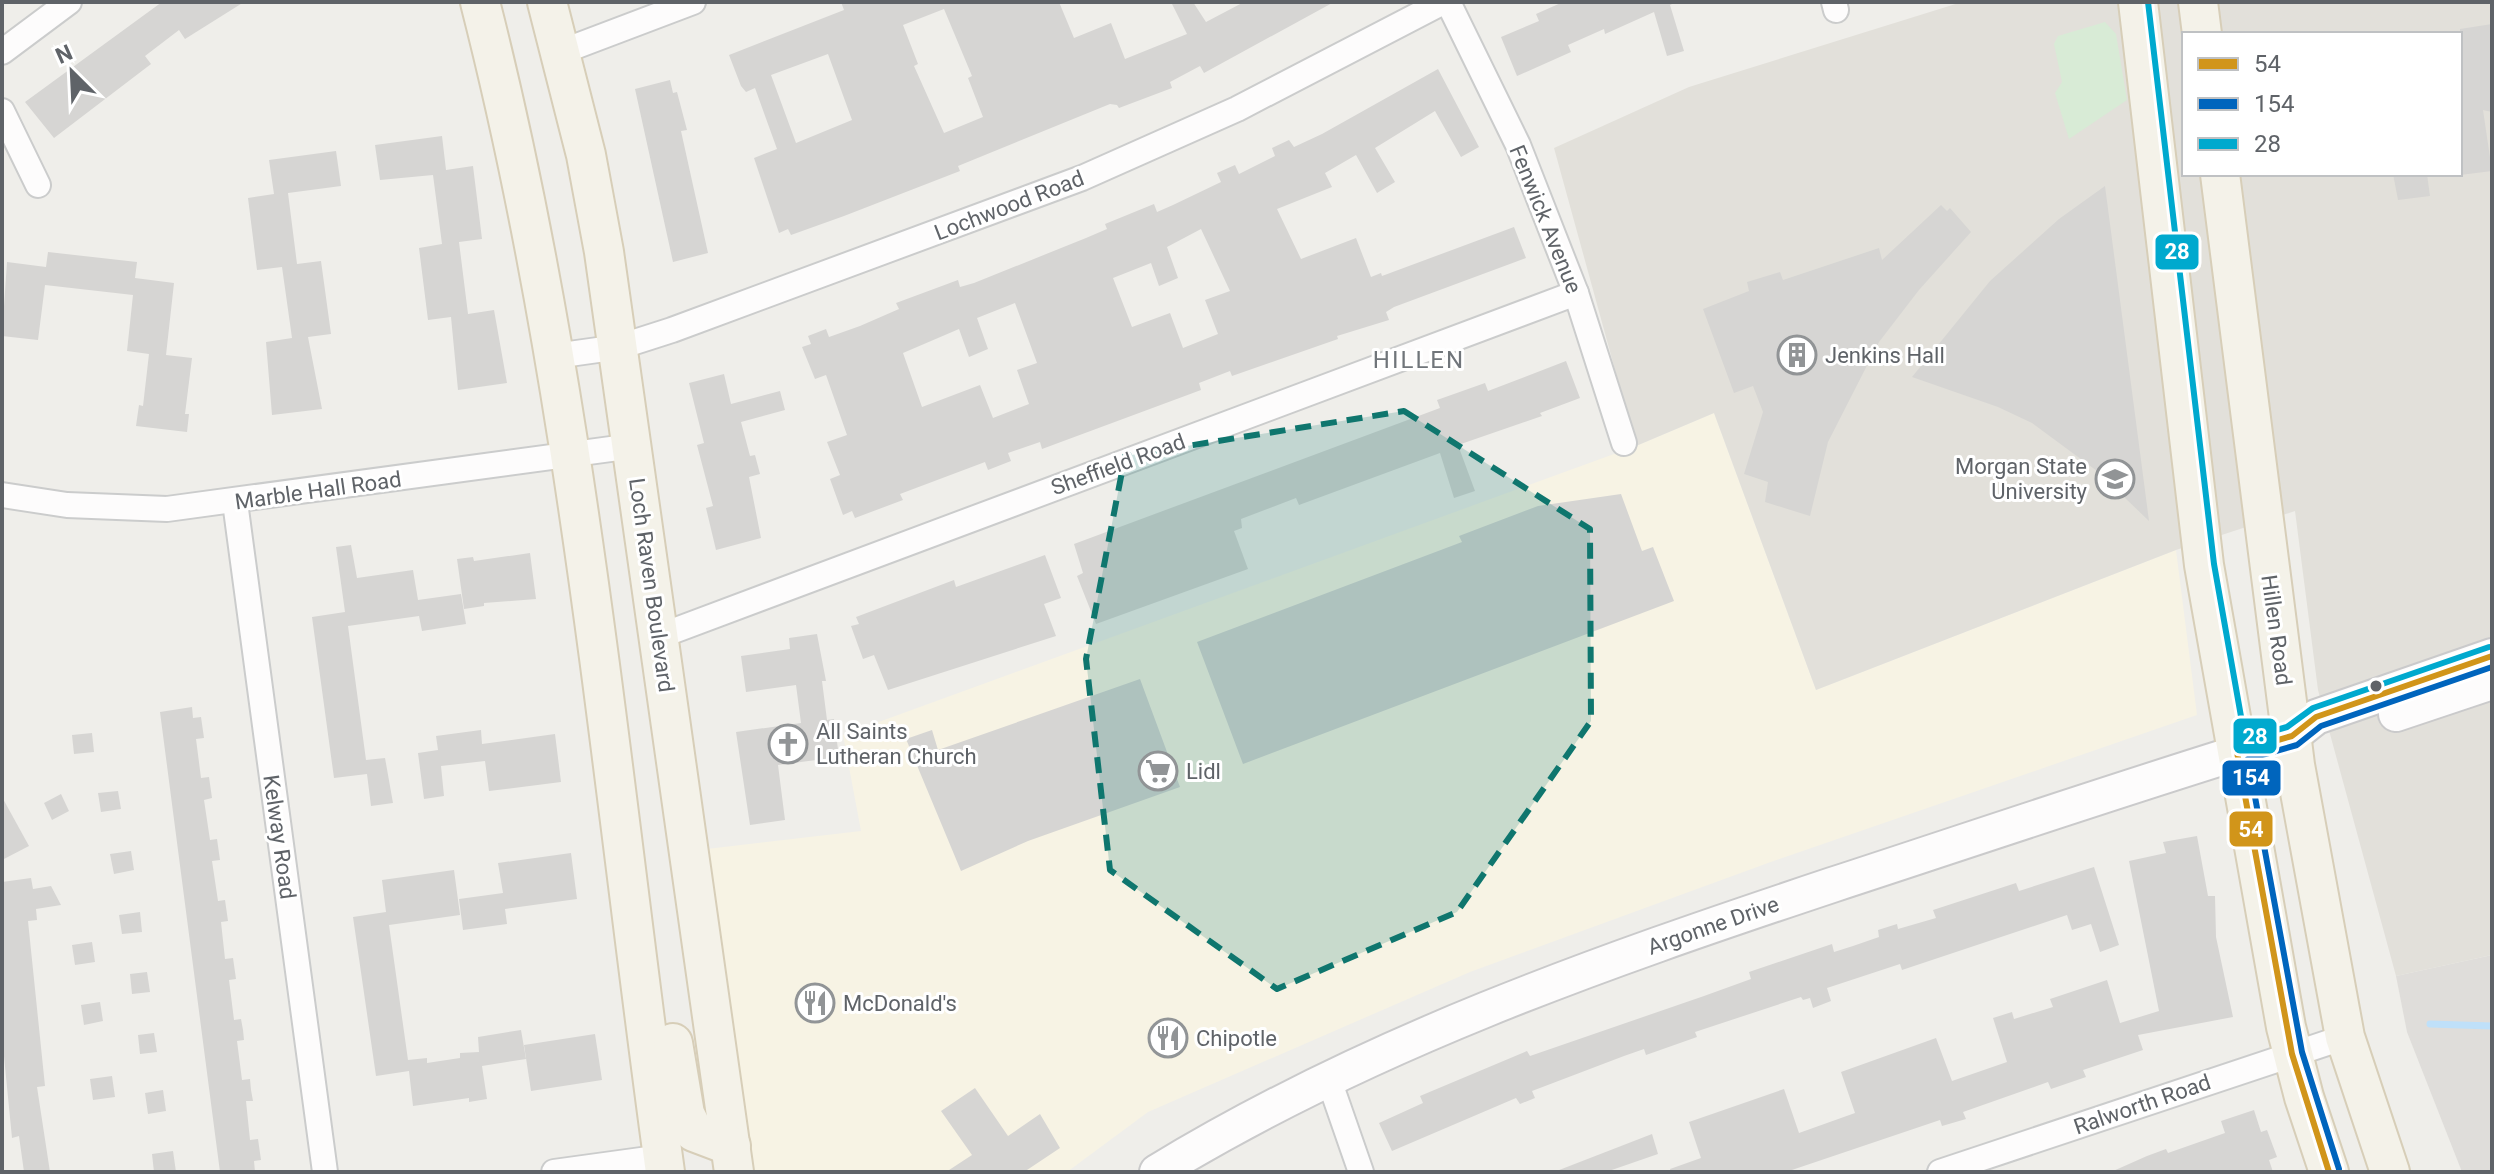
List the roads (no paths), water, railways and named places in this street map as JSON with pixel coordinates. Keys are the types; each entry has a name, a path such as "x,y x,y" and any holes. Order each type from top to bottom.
{"main road":[{"path":"480,2 512,128 555,356 664,1164 732,1159"},
{"name":"Loch Raven Boulevard","path":"547,2 586,155 619,347 732,1159"},
{"path":"2198,2 2202,32"},
{"path":"2143,3 2204,565 2292,1054 2329,1172"},
{"name":"Hillen Road","path":"2220,176 2292,736 2345,1037 2390,1172"},
{"path":"2171,281 2233,276"},
{"name":"Argonne Drive","path":"2292,736 2316,717 2492,656"},
{"name":"Argonne Drive","path":"1157,1172 1328,1077 1491,1005 1625,955 2237,752 2292,736 2322,738 2492,682"},
{"path":"634,936 650,948 662,973 685,1114 694,1132 732,1159"}],"street":[{"path":"2,52 69,2"},
{"path":"561,52 693,2"},
{"name":"Lochwood Road","path":"555,356 619,347 777,293 1082,178 1237,109 1446,2"},
{"name":"Fenwick Avenue","path":"1446,2 1518,145 1576,293 1624,443"},
{"path":"2,111 38,185"},
{"name":"Sheffield Road","path":"660,636 1576,293"},
{"name":"Marble Hall Road","path":"2,495 117,509 235,502 633,446"},
{"name":"Kelway Road","path":"235,502 325,1172"},
{"name":"Ralworth Road","path":"1940,1172 2345,1037"},
{"path":"1328,1077 1361,1172"},
{"path":"554,1172 664,1164"}],"waterway":[{"path":"2430,1024 2492,1026"}],"place":[{"name":"Jenkins Hall","path":"1797,355"},
{"name":"Morgan State University","path":"2115,479"},
{"name":"All Saints Lutheran Church","path":"788,744"},
{"name":"Lidl","path":"1158,771"},
{"name":"McDonald's","path":"815,1003"},
{"name":"Chipotle","path":"1168,1038"}],"district":[{"name":"HILLEN","path":"1419,360"}]}
